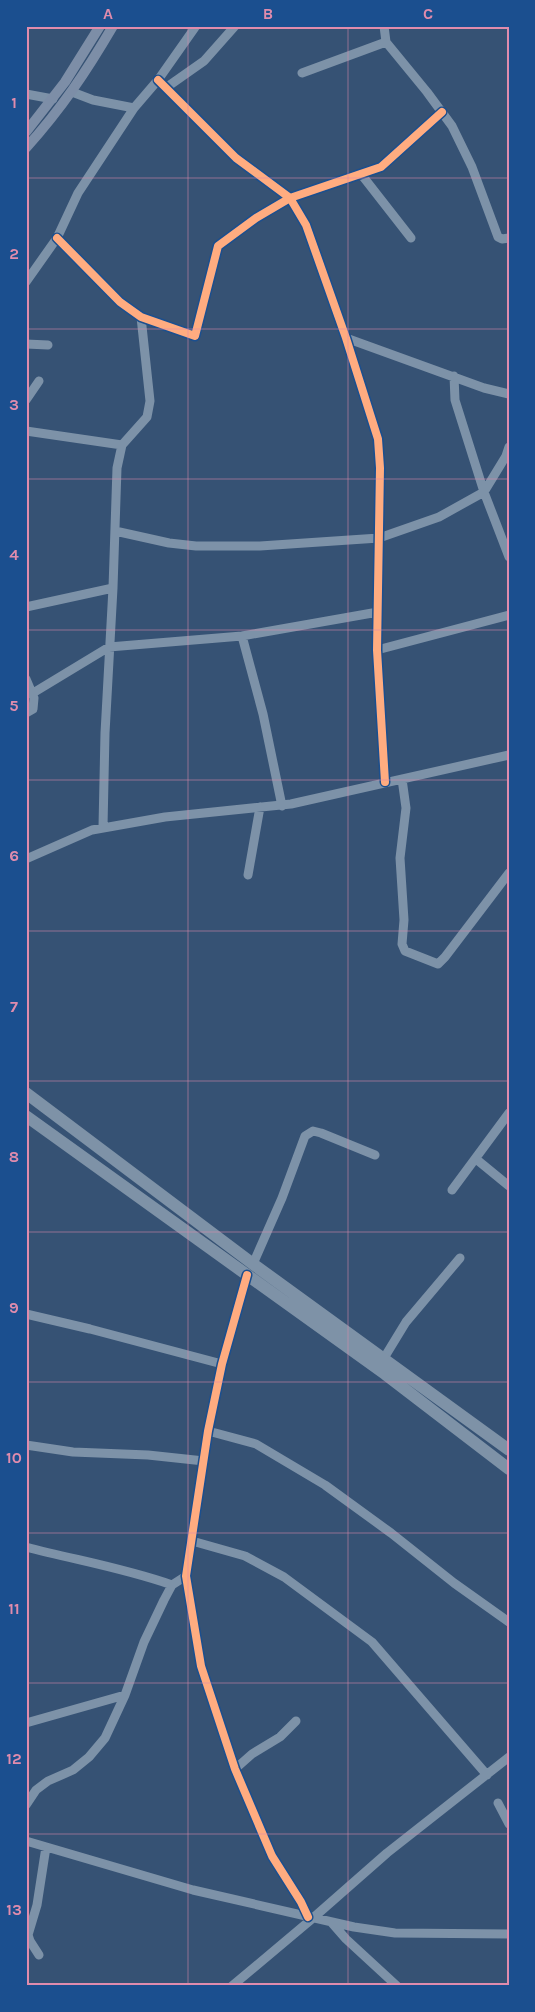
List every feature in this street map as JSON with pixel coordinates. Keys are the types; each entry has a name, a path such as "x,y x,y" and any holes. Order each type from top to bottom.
{"highway":[{"path":"26,1093 250,1270"},
{"path":"26,1116 250,1270 380,1364 509,1450"},
{"path":"380,1364 509,1468"}],"main road":[{"path":"26,132 53,99 100,26"},
{"path":"26,148 54,117 72,92 113,26"}],"street":[{"path":"26,282 57,238 78,193 134,108 158,80 196,26"},
{"path":"167,87 204,61 235,26"},
{"path":"384,26 386,42 452,126 472,167 498,237 509,238"},
{"path":"302,73 386,42"},
{"path":"158,80 236,158 290,198 306,225 346,338 378,439 380,468 377,650 385,782"},
{"path":"72,92 92,100 134,108"},
{"path":"26,94 53,99"},
{"path":"57,238 120,302 141,317 195,336 218,246 256,218 290,198 382,167 442,112"},
{"path":"361,174 411,238"},
{"path":"103,828 105,733 117,468 122,445 147,417 150,401 141,317"},
{"path":"346,338 484,388 509,394"},
{"path":"26,344 48,345"},
{"path":"454,376 455,400 484,492 509,557"},
{"path":"26,400 39,381"},
{"path":"26,430 122,445"},
{"path":"115,531 169,544 196,546 260,546 379,538 439,517 484,492 506,456 509,447"},
{"path":"26,607 113,588"},
{"path":"33,693 110,647 242,636 378,612"},
{"path":"377,650 509,615"},
{"path":"242,636 263,714 282,806"},
{"path":"26,679 33,693 33,709 26,713"},
{"path":"26,859 83,833 103,828 166,817 282,806 509,755"},
{"path":"402,779 406,808 400,858 404,920 402,944 405,951 438,964 446,957 509,873"},
{"path":"248,875 260,807"},
{"path":"452,1190 509,1113"},
{"path":"310,1918 272,1856 235,1769 201,1666 186,1576 208,1431 222,1364 250,1270 282,1198 305,1136 313,1131 321,1133 375,1155"},
{"path":"476,1159 509,1186"},
{"path":"380,1364 406,1322 460,1258"},
{"path":"26,1314 90,1328 222,1364"},
{"path":"208,1431 256,1444 325,1485 391,1533 454,1583 509,1622"},
{"path":"26,1445 73,1452 148,1455 204,1461"},
{"path":"192,1541 245,1556 284,1577 372,1642 487,1775"},
{"path":"26,1547 85,1562 137,1572 172,1585"},
{"path":"26,1805 36,1790 48,1781 73,1770 90,1757 105,1738 125,1695 144,1642 172,1585 186,1576"},
{"path":"26,1723 125,1695"},
{"path":"235,1769 252,1754 280,1737 296,1722"},
{"path":"232,1986 386,1853 509,1757"},
{"path":"498,1803 509,1824"},
{"path":"26,1841 193,1890 332,1923 395,1934 509,1934"},
{"path":"39,1956 28,1935 37,1905 46,1847"},
{"path":"332,1923 346,1939 397,1986"}],"cycle path":[{"path":"158,80 236,158 290,198 306,225 346,338 378,439 380,468 377,650 385,782"},
{"path":"57,238 120,302 141,317 195,336 218,246 256,218 290,198 381,167 442,112"},
{"path":"247,1275 222,1364 208,1431 186,1576 201,1666 235,1769 272,1856 301,1902 308,1917"}]}
